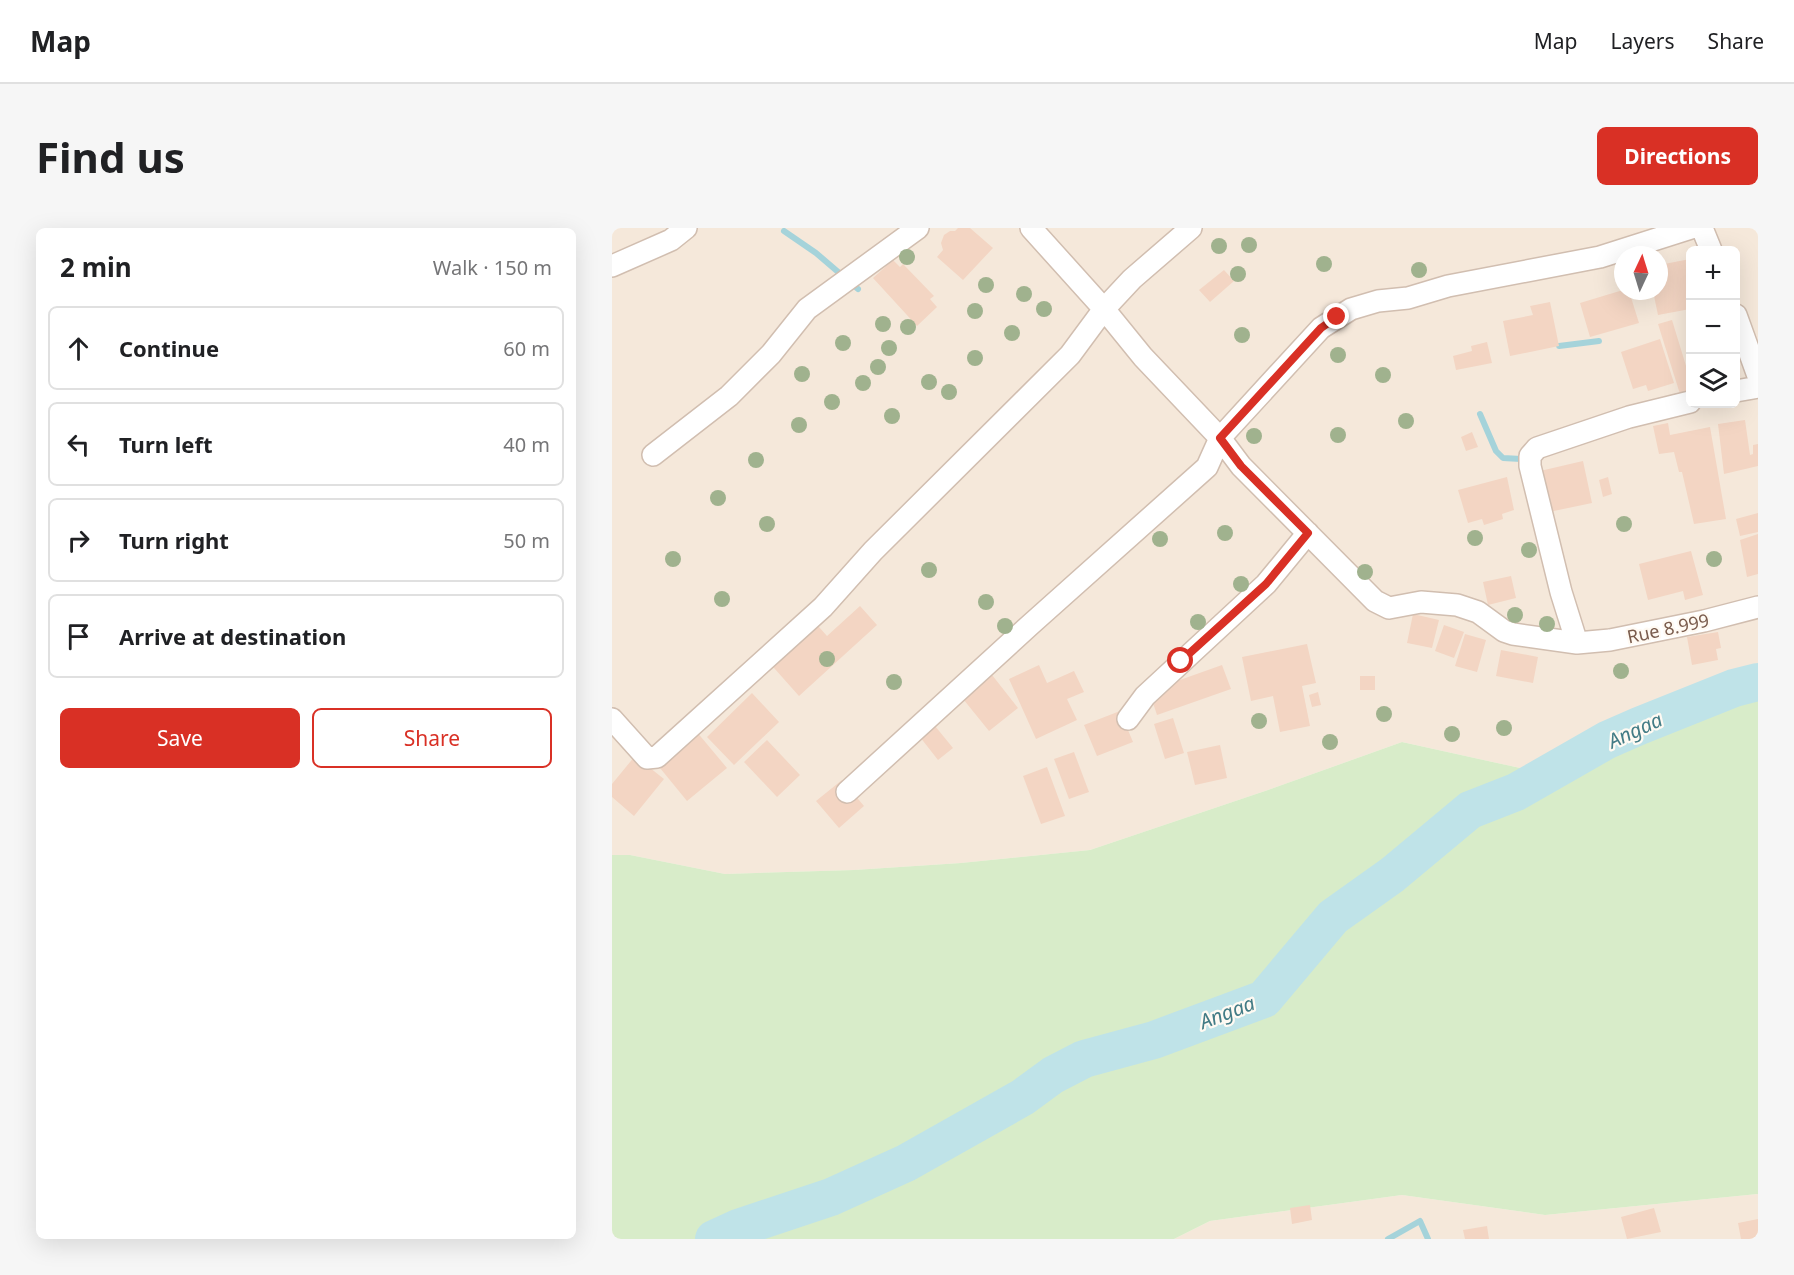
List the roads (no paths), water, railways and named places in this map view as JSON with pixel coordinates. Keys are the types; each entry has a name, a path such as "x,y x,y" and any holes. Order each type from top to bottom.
{"street":[{"path":"612,266 671,240 686,228"},
{"path":"653,455 729,396 771,354 807,309 918,228"},
{"path":"1031,228 1104,309 1143,357 1220,438 1241,466 1308,533 1266,584 1145,696 1128,719"},
{"path":"612,719 641,753 647,758 657,757 823,607 873,551 1070,355 1104,309 1132,279 1191,228"},
{"path":"847,792 1207,467 1220,438 1321,328 1351,309 1378,301 1408,298 1448,286 1600,257 1691,228"},
{"path":"1702,228 1709,246"},
{"path":"1740,326 1758,376"},
{"path":"1740,390 1758,387"},
{"path":"1577,643 1561,592 1530,466 1530,456 1537,448 1629,417 1686,403"},
{"name":"Rue 8.999","path":"1308,533 1375,601 1389,608 1421,602 1457,605 1478,612 1504,631 1513,634 1577,643 1639,635 1758,607"}],"waterway":[{"path":"784,231 816,253 858,289"},
{"path":"1559,346 1599,341"},
{"path":"1480,414 1496,451 1503,458 1521,459"},
{"name":"Angaa","path":"714,1239 738,1228 831,1197 906,1163 1023,1097 1053,1075 1084,1059 1154,1040 1264,999 1333,917 1392,875 1470,810 1516,792 1607,740 1734,688 1758,682"},
{"path":"1388,1239 1420,1221 1428,1239"}]}
